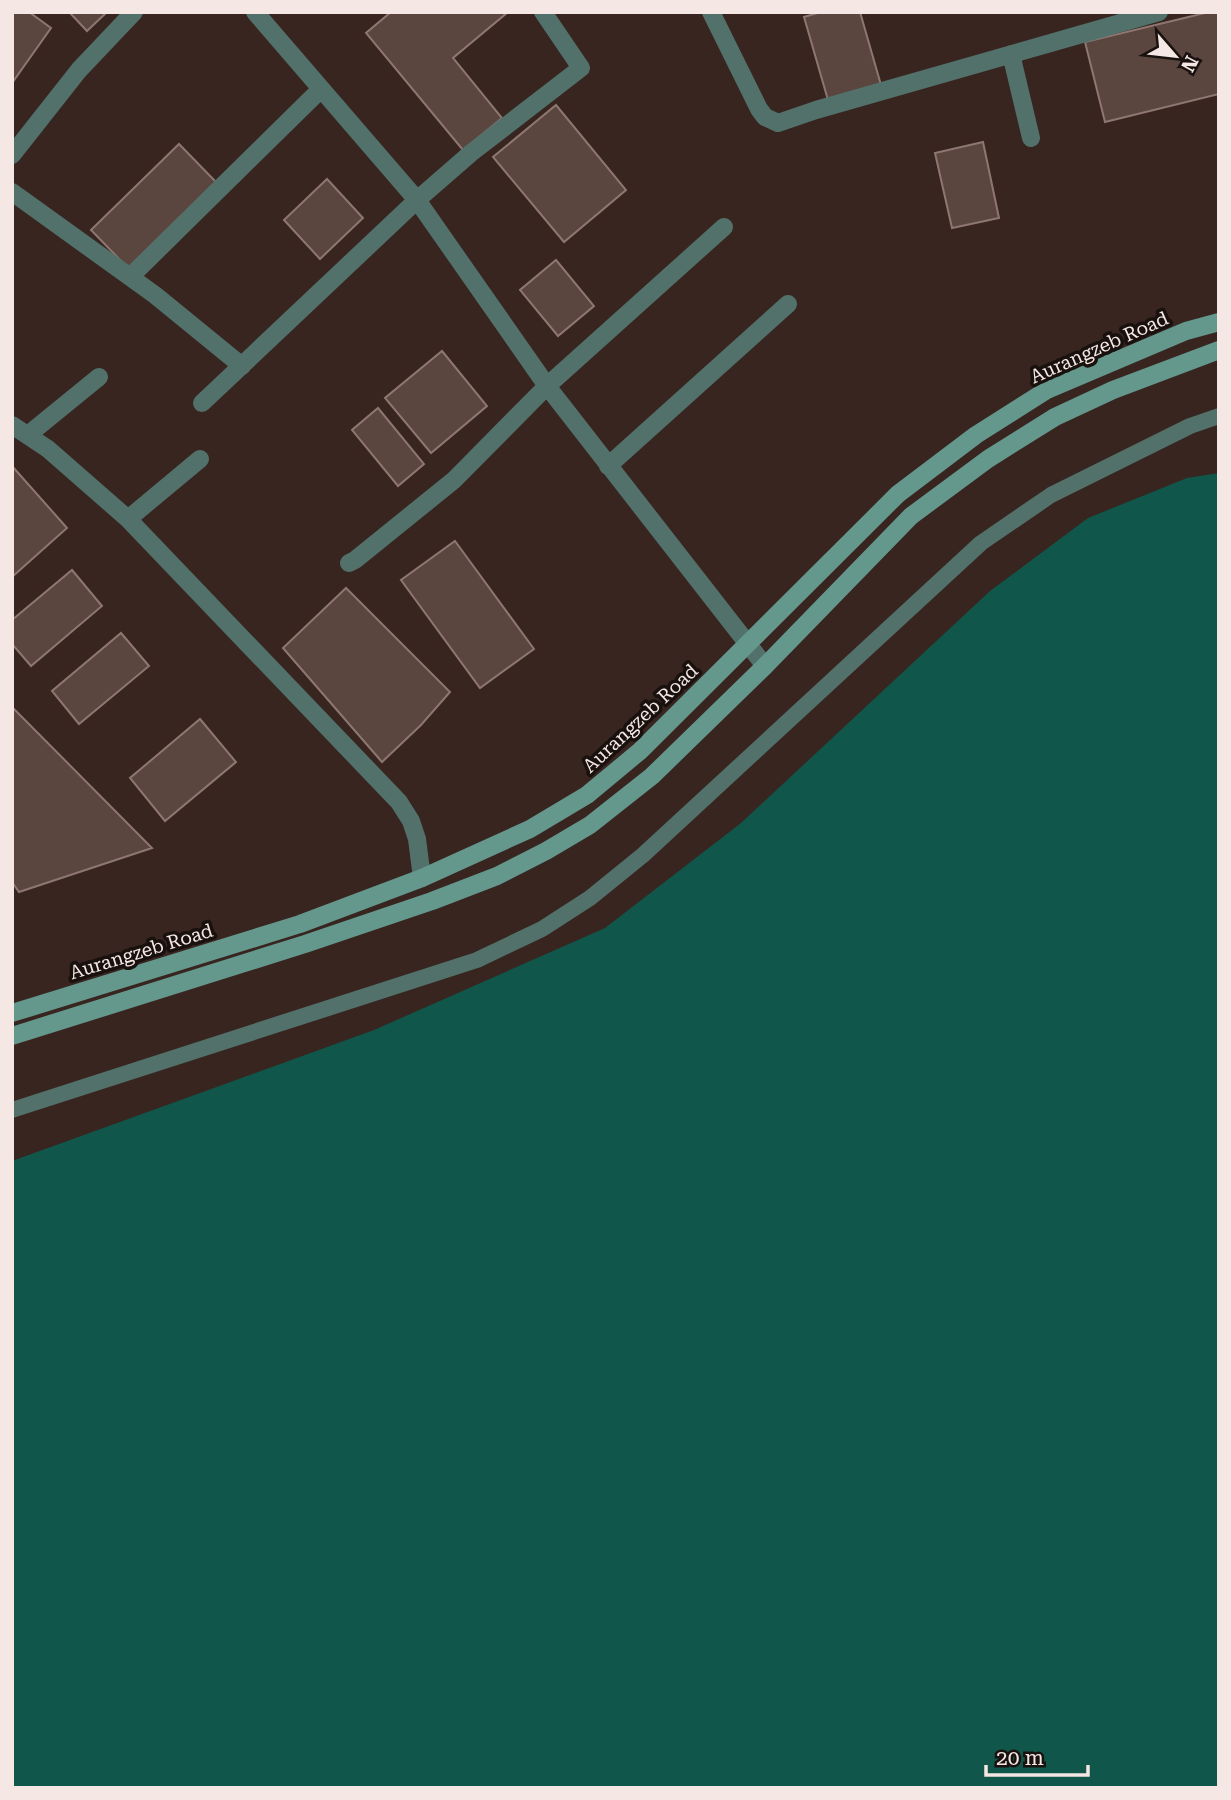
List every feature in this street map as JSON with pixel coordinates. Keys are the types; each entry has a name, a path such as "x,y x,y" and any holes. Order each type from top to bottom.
{"main road":[{"name":"Aurangzeb Road","path":"12,1013 300,924 422,878 530,829 587,795 640,751 898,494 976,435 1047,390 1185,331 1219,322"},
{"path":"12,1036 305,944 428,902 497,876 546,851 590,825 652,776 765,666 911,516 988,459 1055,416 1219,350"}],"street":[{"path":"12,155 79,70 134,12"},
{"path":"255,12 417,200 547,386 765,666"},
{"path":"202,403 417,200 471,153 581,68 543,12"},
{"path":"711,12 759,110 765,117 778,123 1159,12"},
{"path":"1011,54 1031,138"},
{"path":"130,277 321,89"},
{"path":"12,192 130,277 242,366"},
{"path":"349,563 454,480 547,386 724,227"},
{"path":"607,466 788,304"},
{"path":"29,435 99,377"},
{"path":"12,425 48,449 128,519 399,802 411,821 417,839 422,878"},
{"path":"128,519 200,458"}],"lane":[{"path":"12,1110 477,960 542,929 590,898 643,855 981,542 1051,495 1190,426 1219,416"}],"water":[{"path":"1219,473 1219,1788 12,1788 12,1161 374,1030 605,928 741,823 990,591 1088,518 1187,478"}],"building":[{"path":"12,12 29,12 51,28 12,83"},
{"path":"69,12 107,12 87,31"},
{"path":"391,12 508,12 453,58 502,118 463,150 366,33"},
{"path":"821,12 860,12 881,85 828,100 804,17"},
{"path":"1209,12 1219,12 1219,94 1105,122 1085,42"},
{"path":"556,105 626,190 564,242 493,157"},
{"path":"983,142 999,218 952,228 935,153"},
{"path":"179,144 216,182 128,268 91,230"},
{"path":"327,179 363,218 320,259 284,220"},
{"path":"556,260 594,306 558,336 520,290"},
{"path":"442,351 487,406 431,453 385,398"},
{"path":"378,408 424,464 398,486 352,430"},
{"path":"12,466 67,528 12,577"},
{"path":"455,541 534,649 480,688 401,580"},
{"path":"72,570 102,606 31,666 12,644 12,620"},
{"path":"346,588 450,692 421,725 382,762 283,648"},
{"path":"121,633 149,666 79,724 52,691"},
{"path":"12,707 152,848 19,892 12,882"},
{"path":"200,719 236,762 165,821 130,778"}]}
